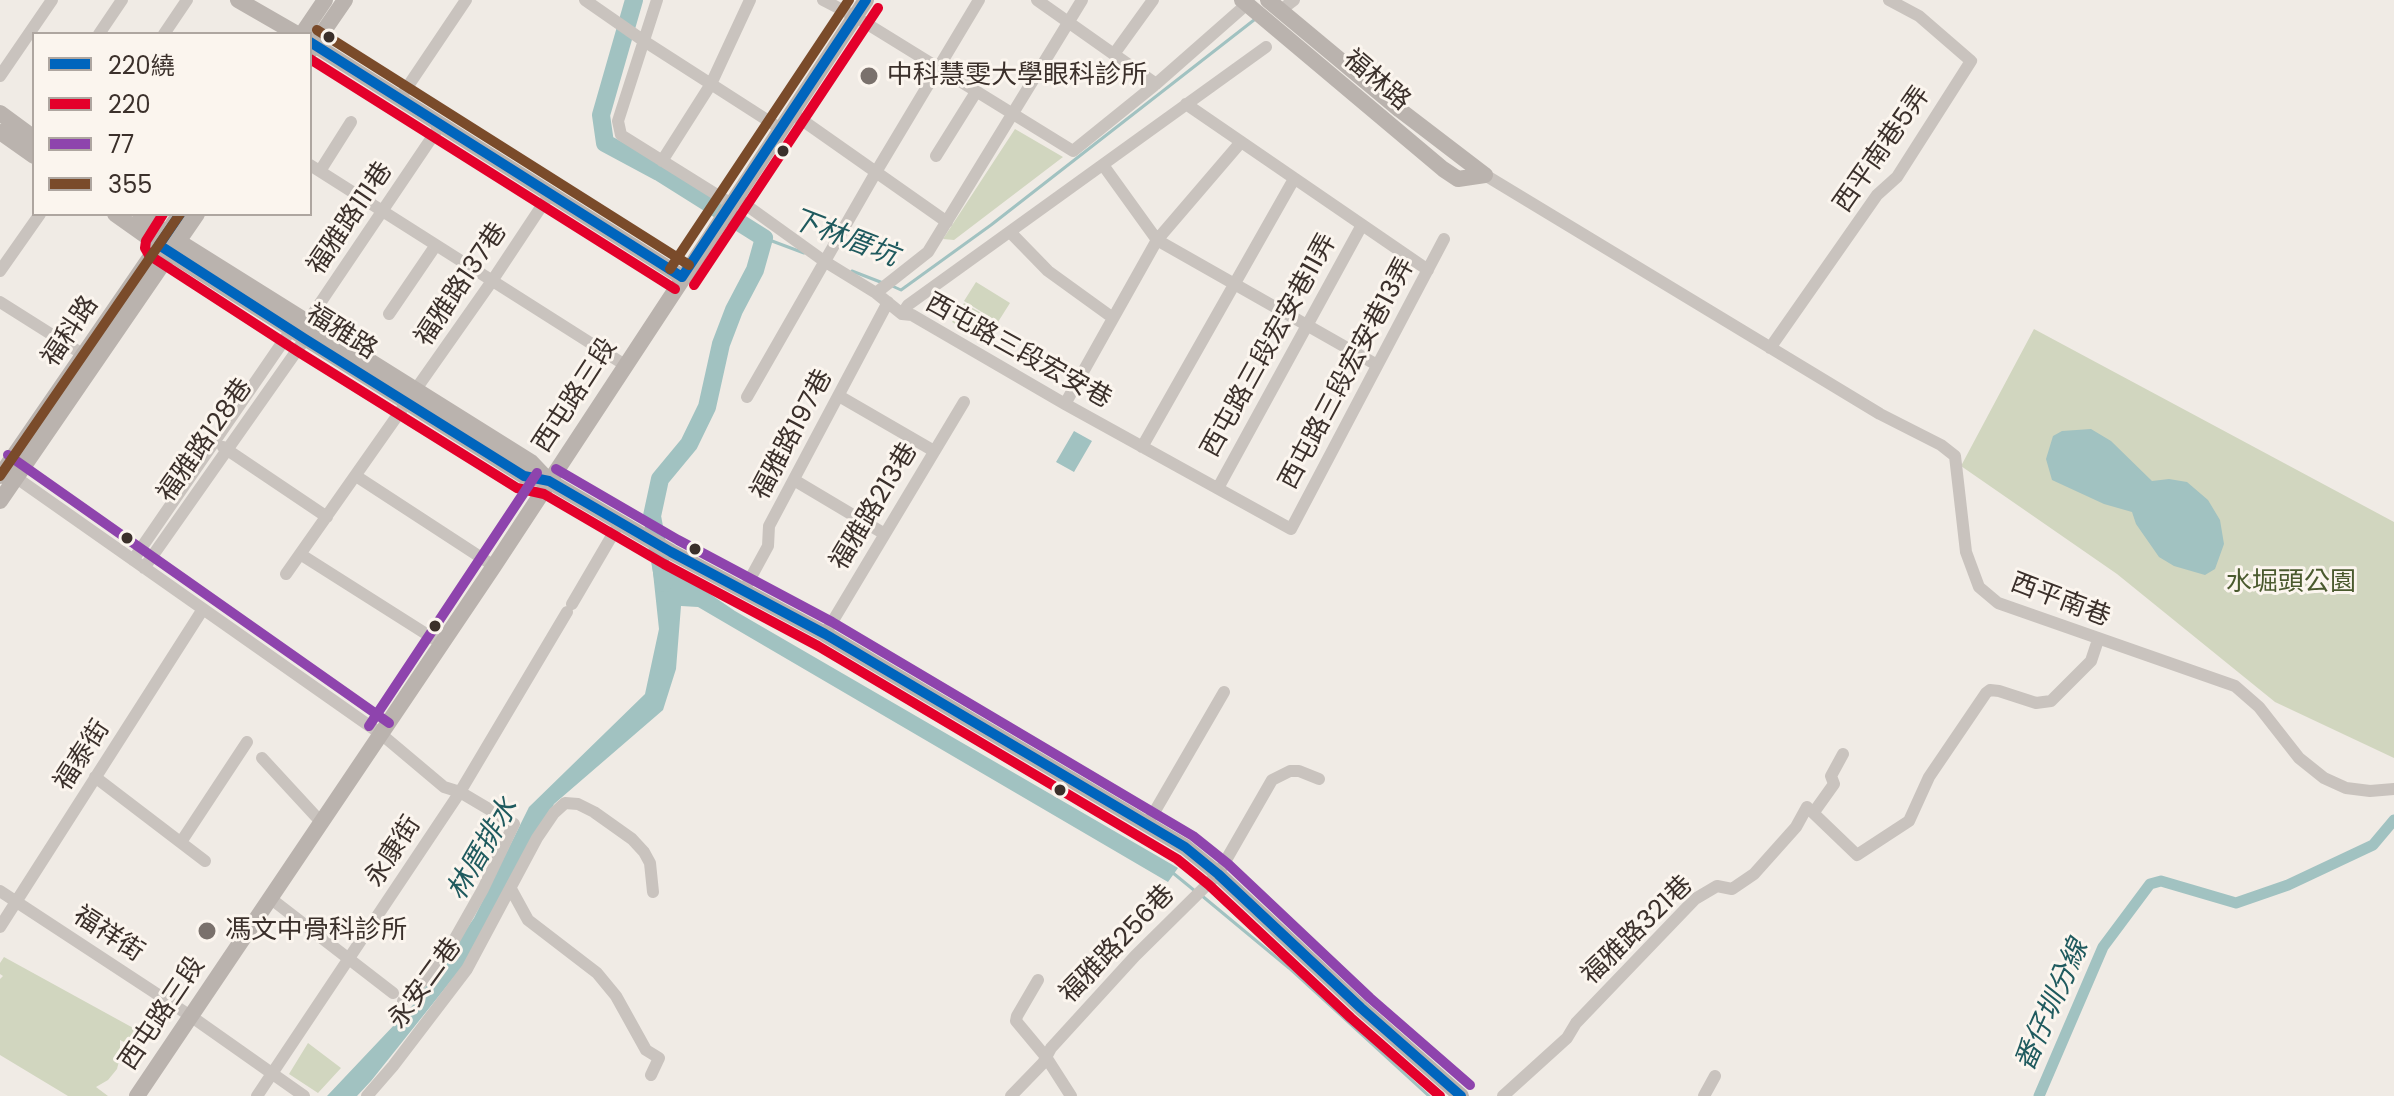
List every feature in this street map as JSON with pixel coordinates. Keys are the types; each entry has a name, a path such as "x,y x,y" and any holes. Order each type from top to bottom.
{"street":[{"path":"0,76 52,0"},
{"path":"100,32 122,0"},
{"path":"165,32 187,0"},
{"path":"238,0 292,32"},
{"path":"311,32 325,0"},
{"path":"312,36 345,0"},
{"path":"400,98 466,0"},
{"path":"585,0 781,129"},
{"name":"西屯路三段宏安巷","path":"657,0 618,121 621,135 728,207 876,293 902,314 912,315 1291,529"},
{"path":"662,161 711,84 750,0"},
{"path":"823,0 856,17 1073,151 1156,84 1265,6"},
{"name":"西屯路三段","path":"137,1096 494,566 866,0"},
{"path":"747,397 979,0"},
{"path":"1037,0 1156,84"},
{"path":"876,293 928,252 1082,0"},
{"path":"1114,54 1153,0"},
{"name":"西平南巷5弄","path":"1770,348 1877,195 1897,177 1971,61 1919,16 1889,0"},
{"name":"福林路","path":"1265,6 1455,154 1553,218"},
{"path":"312,44 682,277"},
{"path":"902,314 908,305 1266,47"},
{"path":"936,156 976,92"},
{"path":"1186,104 1428,270"},
{"path":"0,113 32,137"},
{"path":"792,113 947,222"},
{"path":"351,122 315,168 625,365"},
{"name":"福雅路111巷","path":"298,335 441,124"},
{"path":"0,132 32,155"},
{"path":"1065,404 1157,240 1241,142"},
{"path":"1103,165 1157,240 1377,365"},
{"path":"1142,447 1294,179"},
{"name":"福雅路137巷","path":"286,574 551,192"},
{"path":"0,271 39,216"},
{"name":"福雅路","path":"119,216 308,321 524,476 549,481 671,552 825,634 1185,847 1461,1096"},
{"name":"福雅路","path":"142,216 168,243 298,335 412,396"},
{"name":"福科路","path":"5,472 168,243 179,216"},
{"name":"福科路","path":"0,501 5,472 84,355 168,243 195,216"},
{"name":"西平南巷","path":"1553,218 1955,456 1966,552 1979,587 1998,603 2235,686 2259,707 2299,758 2324,778 2346,788 2370,791 2394,789"},
{"name":"西屯路三段宏安巷11弄","path":"1218,488 1362,225"},
{"path":"1010,232 1048,271 1113,318"},
{"name":"西屯路三段宏安巷13弄","path":"1291,529 1444,239"},
{"path":"389,314 436,245"},
{"path":"0,302 84,355"},
{"name":"福雅路197巷","path":"744,590 768,546 769,526 888,302"},
{"name":"福雅路128巷","path":"138,564 215,441 298,335"},
{"name":"福雅路128巷","path":"138,564 227,450 298,335"},
{"path":"839,396 934,451"},
{"name":"福雅路213巷","path":"825,634 964,402"},
{"path":"215,441 327,517"},
{"path":"5,472 381,734 444,787 460,792 514,824 453,942 422,982 398,997 270,898"},
{"path":"356,476 494,566"},
{"path":"794,480 883,533"},
{"name":"永康街","path":"257,1096 460,792 620,522"},
{"path":"300,554 442,644"},
{"name":"福泰街","path":"0,927 203,609"},
{"path":"1843,754 1831,776 1834,784 1814,812 1857,855 1909,821 1929,777 1986,693 1999,691 2036,703 2051,701 2091,661 2098,640"},
{"path":"1148,823 1224,692"},
{"path":"181,842 247,742"},
{"path":"262,758 321,822"},
{"name":"福雅路256巷","path":"1011,1096 1135,956 1218,874 1272,780 1290,771 1319,779"},
{"path":"95,777 205,861"},
{"path":"565,803 574,796 579,798 625,829"},
{"path":"565,803 578,804 594,812 632,839 650,863 653,892"},
{"name":"永安二巷","path":"367,1096 467,969 537,838 565,803"},
{"name":"福雅路321巷","path":"1503,1096 1567,1038 1576,1023 1695,899 1717,886 1732,889 1748,879 1774,855 1807,807 1814,812"},
{"path":"511,889 528,920 597,973 616,996 646,1050 659,1058 651,1075"},
{"name":"福祥街","path":"0,891 192,1017 304,1096"},
{"path":"1038,980 1016,1021 1046,1057 1071,1096"},
{"path":"1704,1096 1715,1076"}],"green space":[{"path":"1015,129 1063,157 954,240 943,239"},
{"path":"976,282 1010,303 998,322 964,301"},
{"path":"964,303 998,323 986,343 952,322"},
{"name":"水堀頭公園","path":"2034,329 2394,522 2394,758 2275,702 2117,574 1961,466"},
{"path":"4,957 146,1035 140,1050 120,1040 117,1069 108,1080 96,1087 108,1096 68,1096 0,1055 0,979 3,976 0,974 0,963"},
{"path":"308,1043 341,1068 318,1093 289,1074"}],"water":[{"path":"2091,429 2111,441 2152,481 2169,479 2187,482 2208,500 2220,520 2224,544 2215,569 2205,575 2174,566 2159,557 2136,524 2132,512 2104,504 2052,480 2046,459 2053,436 2062,431"},
{"path":"1074,431 1092,441 1074,472 1056,462"},
{"path":"651,554 735,611 1178,868 1168,882 698,607 681,606 676,669 663,710 554,804 474,952 371,1081 357,1096 327,1096 413,1005 474,918 529,807 645,694 659,629"}],"waterway":[{"name":"下林厝坑","path":"634,0 601,115 605,143 659,172 764,238 755,270 721,344 707,407 689,444 660,479 652,516 664,583"},
{"name":"下林厝坑","path":"890,285 901,290 991,225 1254,20"},
{"name":"下林厝坑","path":"764,238 804,253"},
{"name":"下林厝坑","path":"852,271 883,283"},
{"name":"番仔圳分線","path":"2039,1096 2103,947 2150,884 2161,881 2236,903 2288,885 2373,845 2394,820"},
{"path":"1173,873 1195,891"},
{"path":"1201,895 1289,968 1429,1096"}],"transit line":[{"name":"355","path":"670,269 849,0"},
{"name":"220繞","path":"682,277 866,0"},
{"name":"220","path":"694,285 878,8"},
{"name":"355","path":"317,30 689,265"},
{"name":"220繞","path":"312,43 682,277"},
{"name":"220","path":"312,60 675,289"},
{"name":"220","path":"162,216 146,241 145,248 149,255 297,351 517,488 544,494 664,564 818,646 1177,859 1440,1096"},
{"name":"220繞","path":"179,216 159,245 305,339 524,476 549,481 671,552 825,634 1185,847 1461,1096"},
{"name":"355","path":"0,476 179,216"},
{"name":"77","path":"8,455 389,723"},
{"name":"77","path":"556,469 678,540 832,622 1193,836 1228,864 1370,998 1470,1085"},
{"name":"77","path":"369,726 537,473"}],"place":[{"name":"中科慧雯大學眼科診所","path":"869,76"},
{"name":"馮文中骨科診所","path":"207,931"}],"water label":[{"name":"林厝排水","path":"484,850"}]}
